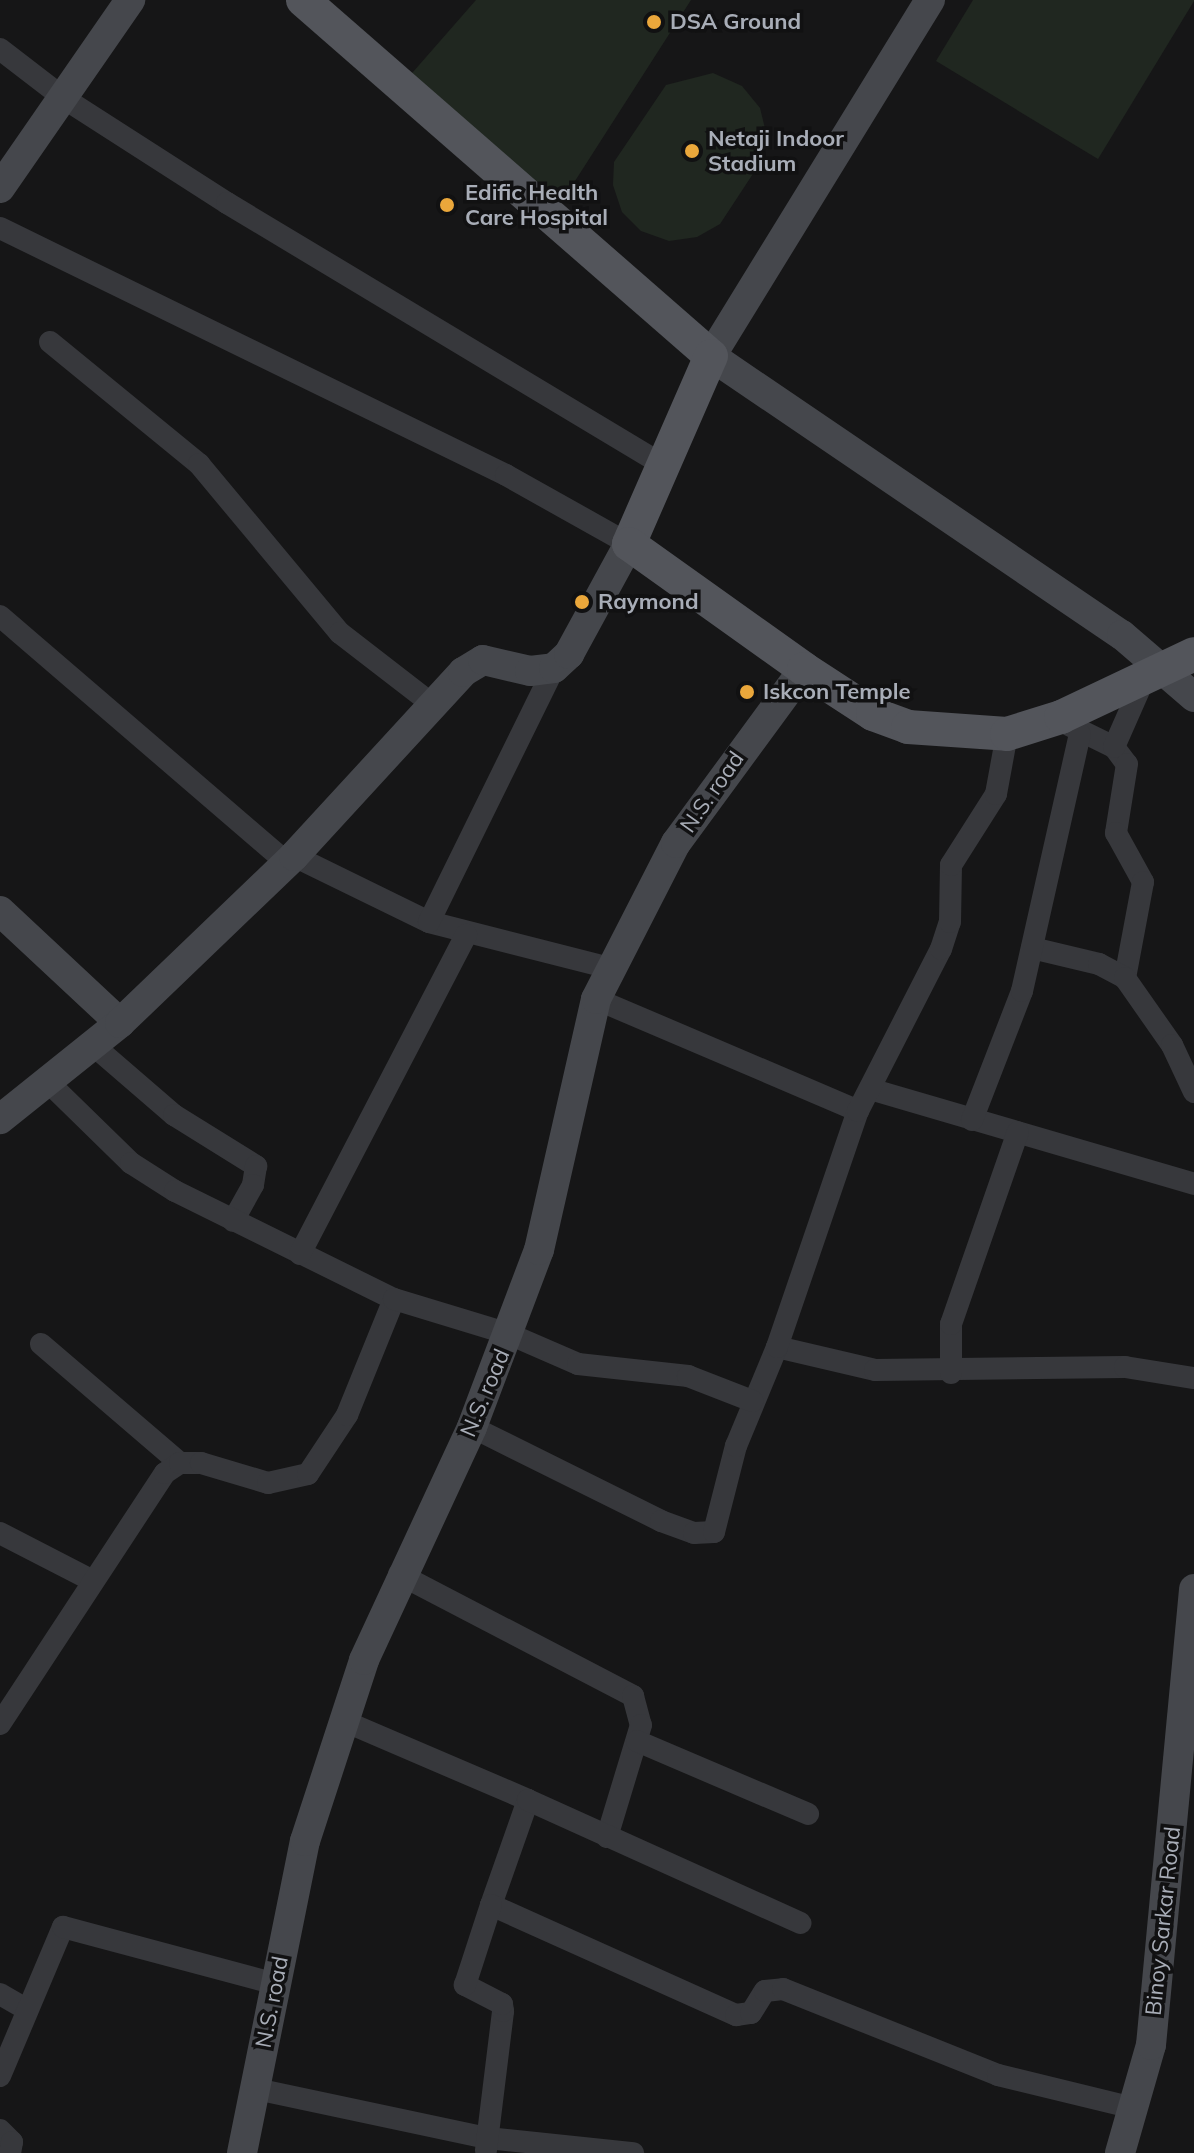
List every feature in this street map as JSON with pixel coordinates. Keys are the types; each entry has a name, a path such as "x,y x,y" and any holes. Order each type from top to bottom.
{"main road":[{"path":"303,0 711,356 629,544 804,669 873,714 908,727 1007,734 1070,725 1169,666"}],"street":[{"path":"0,188 65,99 130,0"},
{"path":"930,0 711,356 1169,666 1194,697"},
{"path":"0,49 65,99 663,465"},
{"path":"0,228 506,475 629,544 569,654 554,668 429,922"},
{"path":"50,342 199,464 340,633 433,705"},
{"path":"0,616 291,859 429,922 466,935 610,968"},
{"path":"0,1119 49,1083 120,1023 291,859 433,705 483,660 530,671 554,668"},
{"path":"1114,747 1169,666"},
{"name":"N.S. road","path":"242,2153 305,1841 344,1721 399,1574 472,1427 509,1334 555,1189 596,999 676,843 804,669"},
{"path":"972,1120 1004,1044 1032,948 1070,725 1114,747 1127,764 1116,833 1143,882 1125,978"},
{"path":"472,1427 694,1533 714,1532 722,1518 752,1401 777,1347 858,1111 941,949 950,922 951,865 996,794 1007,734"},
{"path":"0,911 120,1023"},
{"path":"300,1254 466,935"},
{"path":"1032,948 1099,964 1125,978 1172,1045 1194,1092"},
{"path":"596,999 858,1111"},
{"path":"94,1046 174,1115 256,1166 253,1185 233,1221"},
{"path":"49,1083 131,1163 233,1221 394,1299 509,1334 578,1364 688,1376 752,1401"},
{"path":"870,1089 1194,1184"},
{"path":"951,1373 951,1324 1018,1132"},
{"path":"41,1344 180,1463 268,1483 308,1474 347,1415 394,1299"},
{"path":"777,1347 875,1370 951,1373 1125,1367 1194,1378"},
{"path":"0,1724 91,1580 165,1473 180,1463"},
{"path":"0,1533 91,1580"},
{"path":"399,1574 633,1696 642,1710 637,1741 607,1837"},
{"name":"Binoy Sarkar Road","path":"1120,2153 1151,2045 1188,1735 1194,1589"},
{"path":"344,1721 800,1923"},
{"path":"637,1741 808,1814"},
{"path":"486,2146 502,2004 465,1985 528,1800"},
{"path":"491,1905 736,2015 751,2013 765,1991 783,1989 998,2075 1133,2108"},
{"path":"0,2076 63,1927 275,1984"},
{"path":"0,1994 26,2009"},
{"path":"256,2089 486,2146 633,2153"},
{"path":"0,2130 12,2142 10,2153"}],"shaded area":[{"path":"476,0 691,0 550,220 399,88"},
{"path":"973,0 1194,1 1098,159 936,61"},
{"name":"Netaji Indoor Stadium","path":"713,73 742,86 760,108 767,137 762,160 720,224 697,237 669,241 641,231 622,212 613,185 614,162 666,85"}],"place":[{"name":"DSA Ground","path":"654,22"},
{"name":"Netaji Indoor Stadium","path":"692,151"},
{"name":"Edific Health Care Hospital","path":"447,205"},
{"name":"Raymond","path":"582,602"},
{"name":"Iskcon Temple","path":"747,692"}]}
